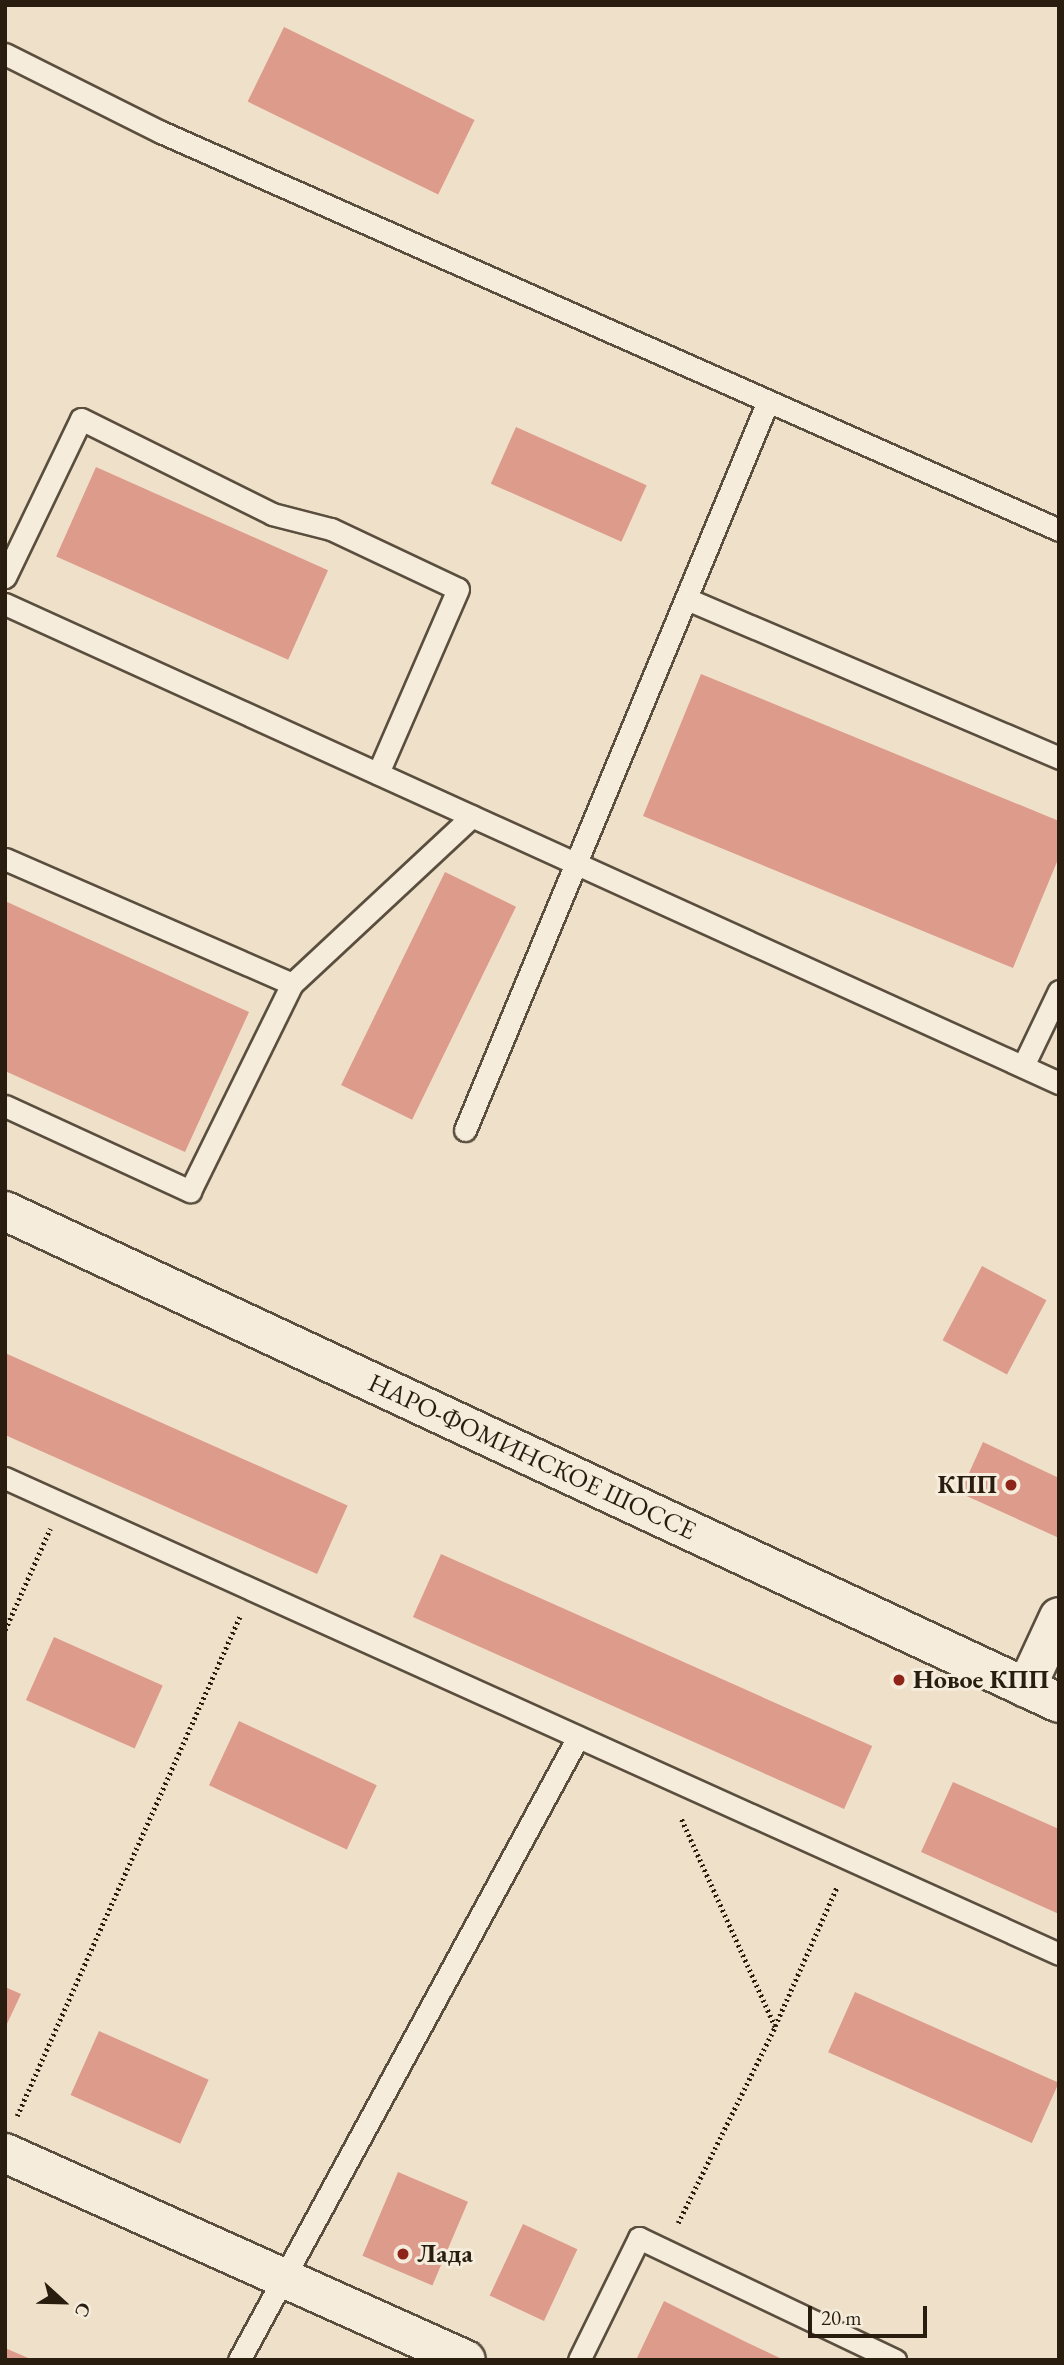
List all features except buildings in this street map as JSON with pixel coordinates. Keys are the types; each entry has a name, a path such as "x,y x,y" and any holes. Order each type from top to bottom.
{"main road":[{"name":"НАРО-ФОМИНСКОЕ ШОССЕ","path":"5,1211 1042,1696"},
{"path":"1042,1696 1059,1617"},
{"path":"11,2135 285,2277 466,2360"}],"lane":[{"path":"5,54 161,132 1059,530"},
{"path":"465,1130 578,864 768,401"},
{"path":"5,577 81,419 272,514 331,529 458,589 378,773"},
{"path":"687,600 1059,758"},
{"path":"5,604 1059,1083"},
{"path":"5,1106 190,1191 292,984 472,816"},
{"path":"5,859 292,984"},
{"path":"1023,1066 1059,991"},
{"path":"5,1478 1059,1954"},
{"path":"239,2360 578,1737"},
{"path":"579,2360 639,2238 895,2360"}],"path":[{"path":"5,1630 61,1503"},
{"path":"11,2135 251,1589"},
{"path":"661,1774 775,2027"},
{"path":"665,2250 775,2027 849,1860"}],"place":[{"name":"КПП","path":"1011,1485"},
{"name":"Новое КПП","path":"899,1680"},
{"name":"Лада","path":"403,2254"}]}
